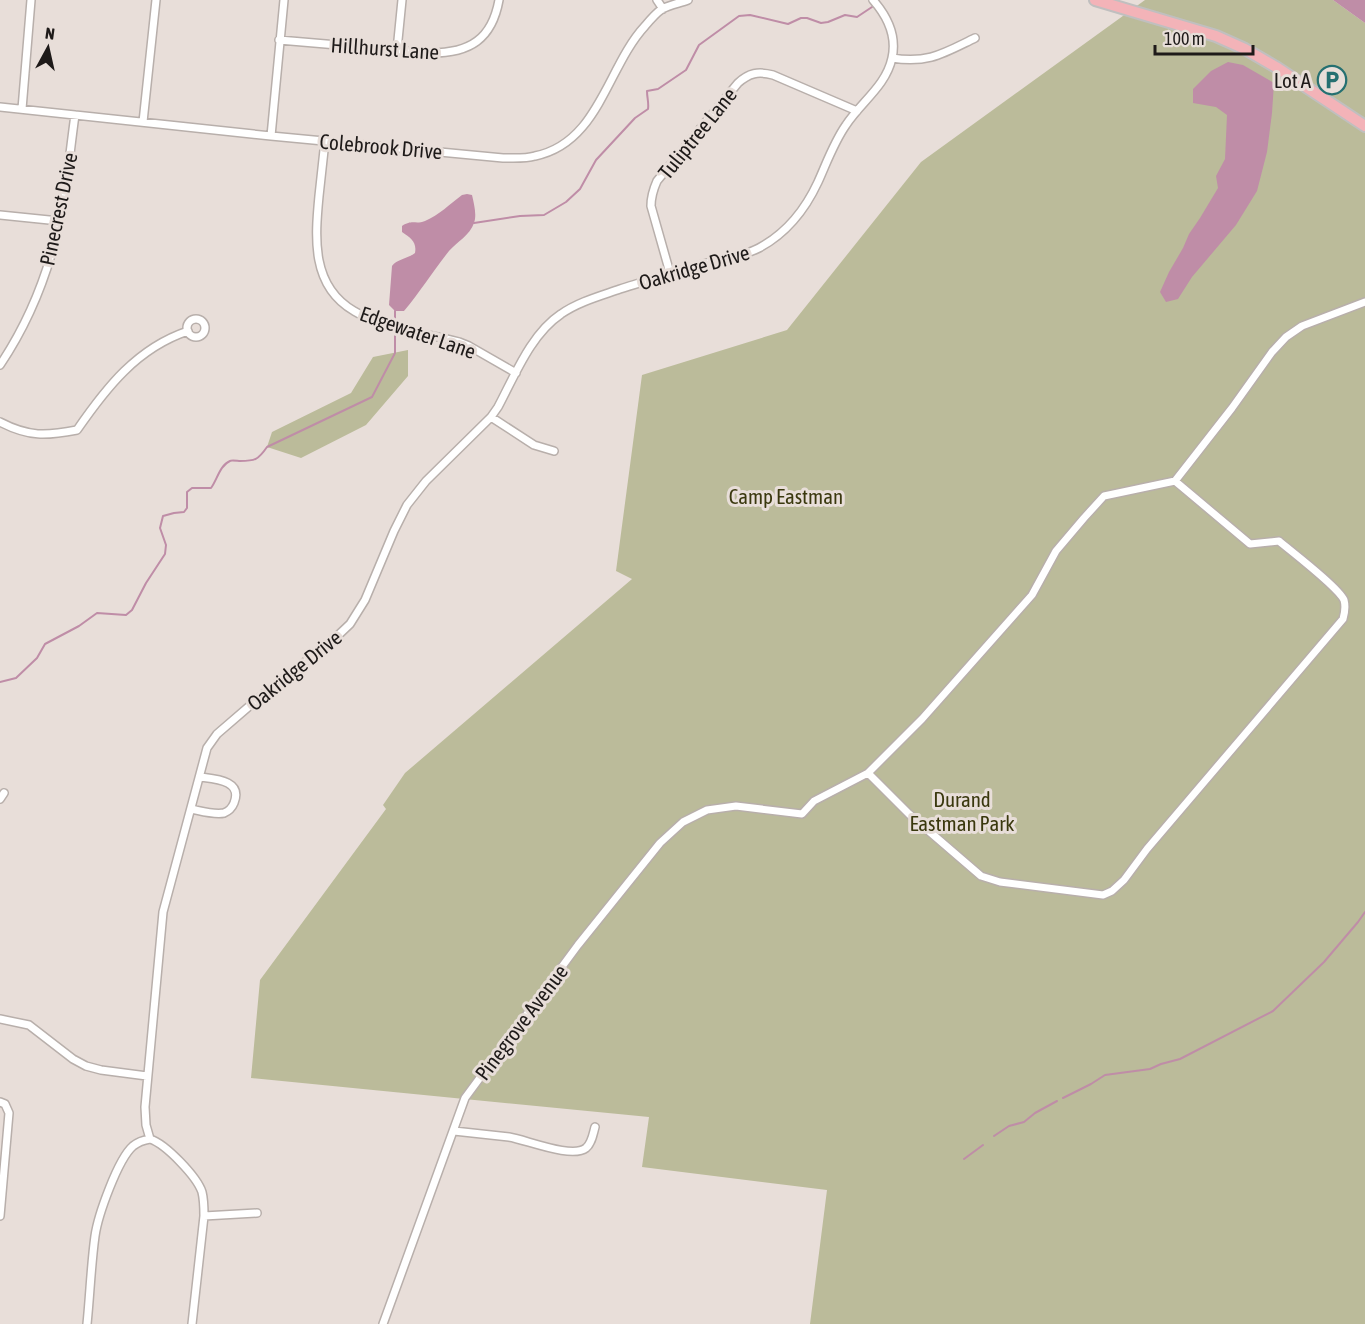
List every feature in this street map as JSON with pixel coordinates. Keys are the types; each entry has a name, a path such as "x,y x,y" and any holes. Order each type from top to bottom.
{"main road":[{"path":"1095,0 1216,36 1245,49 1276,66 1365,126"}],"street":[{"path":"22,109 31,0"},
{"path":"143,122 156,0"},
{"path":"271,136 284,0"},
{"path":"397,50 402,0"},
{"name":"Hillhurst Lane","path":"279,40 431,53 458,51 479,39 493,23 500,0"},
{"path":"657,0 663,9"},
{"name":"Colebrook Drive","path":"0,107 271,136 522,158 543,154 573,138 586,123 609,86 628,48 641,31 663,9 688,0"},
{"name":"Oakridge Drive","path":"150,1139 146,1117 147,1076 163,912 207,748 217,734 350,624 364,600 394,531 412,497 430,476 492,417 516,373 541,332 548,325 567,310 604,294 757,249 786,230 804,209 819,181 837,138 877,88 892,58 890,27 873,0"},
{"path":"892,58 924,60 975,38"},
{"name":"Tuliptree Lane","path":"670,273 651,206 654,189 657,181 738,83 750,75 764,73 857,111"},
{"name":"Pinecrest Drive","path":"0,365 34,300 60,221 75,115"},
{"name":"Edgewater Lane","path":"325,141 316,247 322,271 332,292 343,304 355,312 395,326 459,342 516,373"},
{"path":"0,215 60,221"},
{"path":"1175,481 1250,544 1279,541 1343,597 1346,607 1343,619 1112,891 1103,895 1000,882 981,876 909,814 868,773 922,719 1032,595 1056,551 1104,496 1175,481 1272,352 1286,337 1302,326 1365,302"},
{"path":"0,422 37,434 50,435 77,430 112,383 127,368 162,343 188,331"},
{"path":"492,417 534,445 554,451"},
{"name":"Pinegrove Avenue","path":"383,1324 465,1098 578,945 660,843 683,822 706,810 736,806 802,814 813,801 868,773"},
{"path":"191,809 223,813 228,811 234,802 235,793 232,786 221,780 200,777"},
{"path":"0,1019 29,1025 73,1059 86,1066 147,1076"},
{"path":"0,1102 5,1104 9,1113 0,1216"},
{"path":"454,1131 511,1137 564,1151 578,1151 587,1148 592,1140 595,1127"},
{"path":"87,1324 95,1234 105,1201 118,1168 128,1152 139,1142 150,1139 166,1148 193,1177 199,1185 203,1199 204,1216 192,1324"},
{"path":"204,1216 257,1213"}],"green space":[{"name":"Durand Eastman Park","path":"1145,0 1333,0 1365,23 1365,1324 810,1324 827,1190 642,1167 649,1117 251,1078 260,980 386,809 383,805 405,773 632,579 616,571 642,375 787,330 921,162"},
{"path":"408,350 408,376 366,425 301,458 267,447 272,432 351,393 373,357"}],"shaded area":[{"path":"1333,0 1365,0 1365,23"},
{"path":"1228,62 1243,65 1274,83 1267,152 1257,191 1236,225 1192,277 1178,299 1166,302 1160,292 1189,234 1218,188 1216,176 1225,159 1227,115 1216,107 1193,103 1193,89 1211,71"},
{"path":"462,195 472,195 475,209 475,220 472,227 449,251 404,311 395,311 389,305 392,266 415,253 413,241 402,232 402,226 430,219"}],"waterway":[{"path":"474,223 544,215 566,202 580,189 596,160 635,118 648,109 647,91 658,89 686,70 699,45 739,16 750,15 788,24 801,18 821,23 845,15 857,17 872,7"},
{"path":"395,311 395,321"},
{"path":"0,682 16,678 37,658 45,644 79,626 97,613 126,615 132,610 165,554 166,545 160,528 163,516 184,512 187,508 187,492 192,488 211,488 221,469 230,461 256,459 267,447 372,397 395,353 395,332"},
{"path":"1063,1098 1105,1075 1150,1069 1180,1059 1273,1011 1324,962 1365,912"},
{"path":"994,1136 1009,1126 1024,1122 1057,1101"},
{"path":"964,1159 983,1145"}],"place":[{"name":"Lot A","path":"1332,80"}],"park label":[{"name":"Camp Eastman","path":"786,496"}]}
